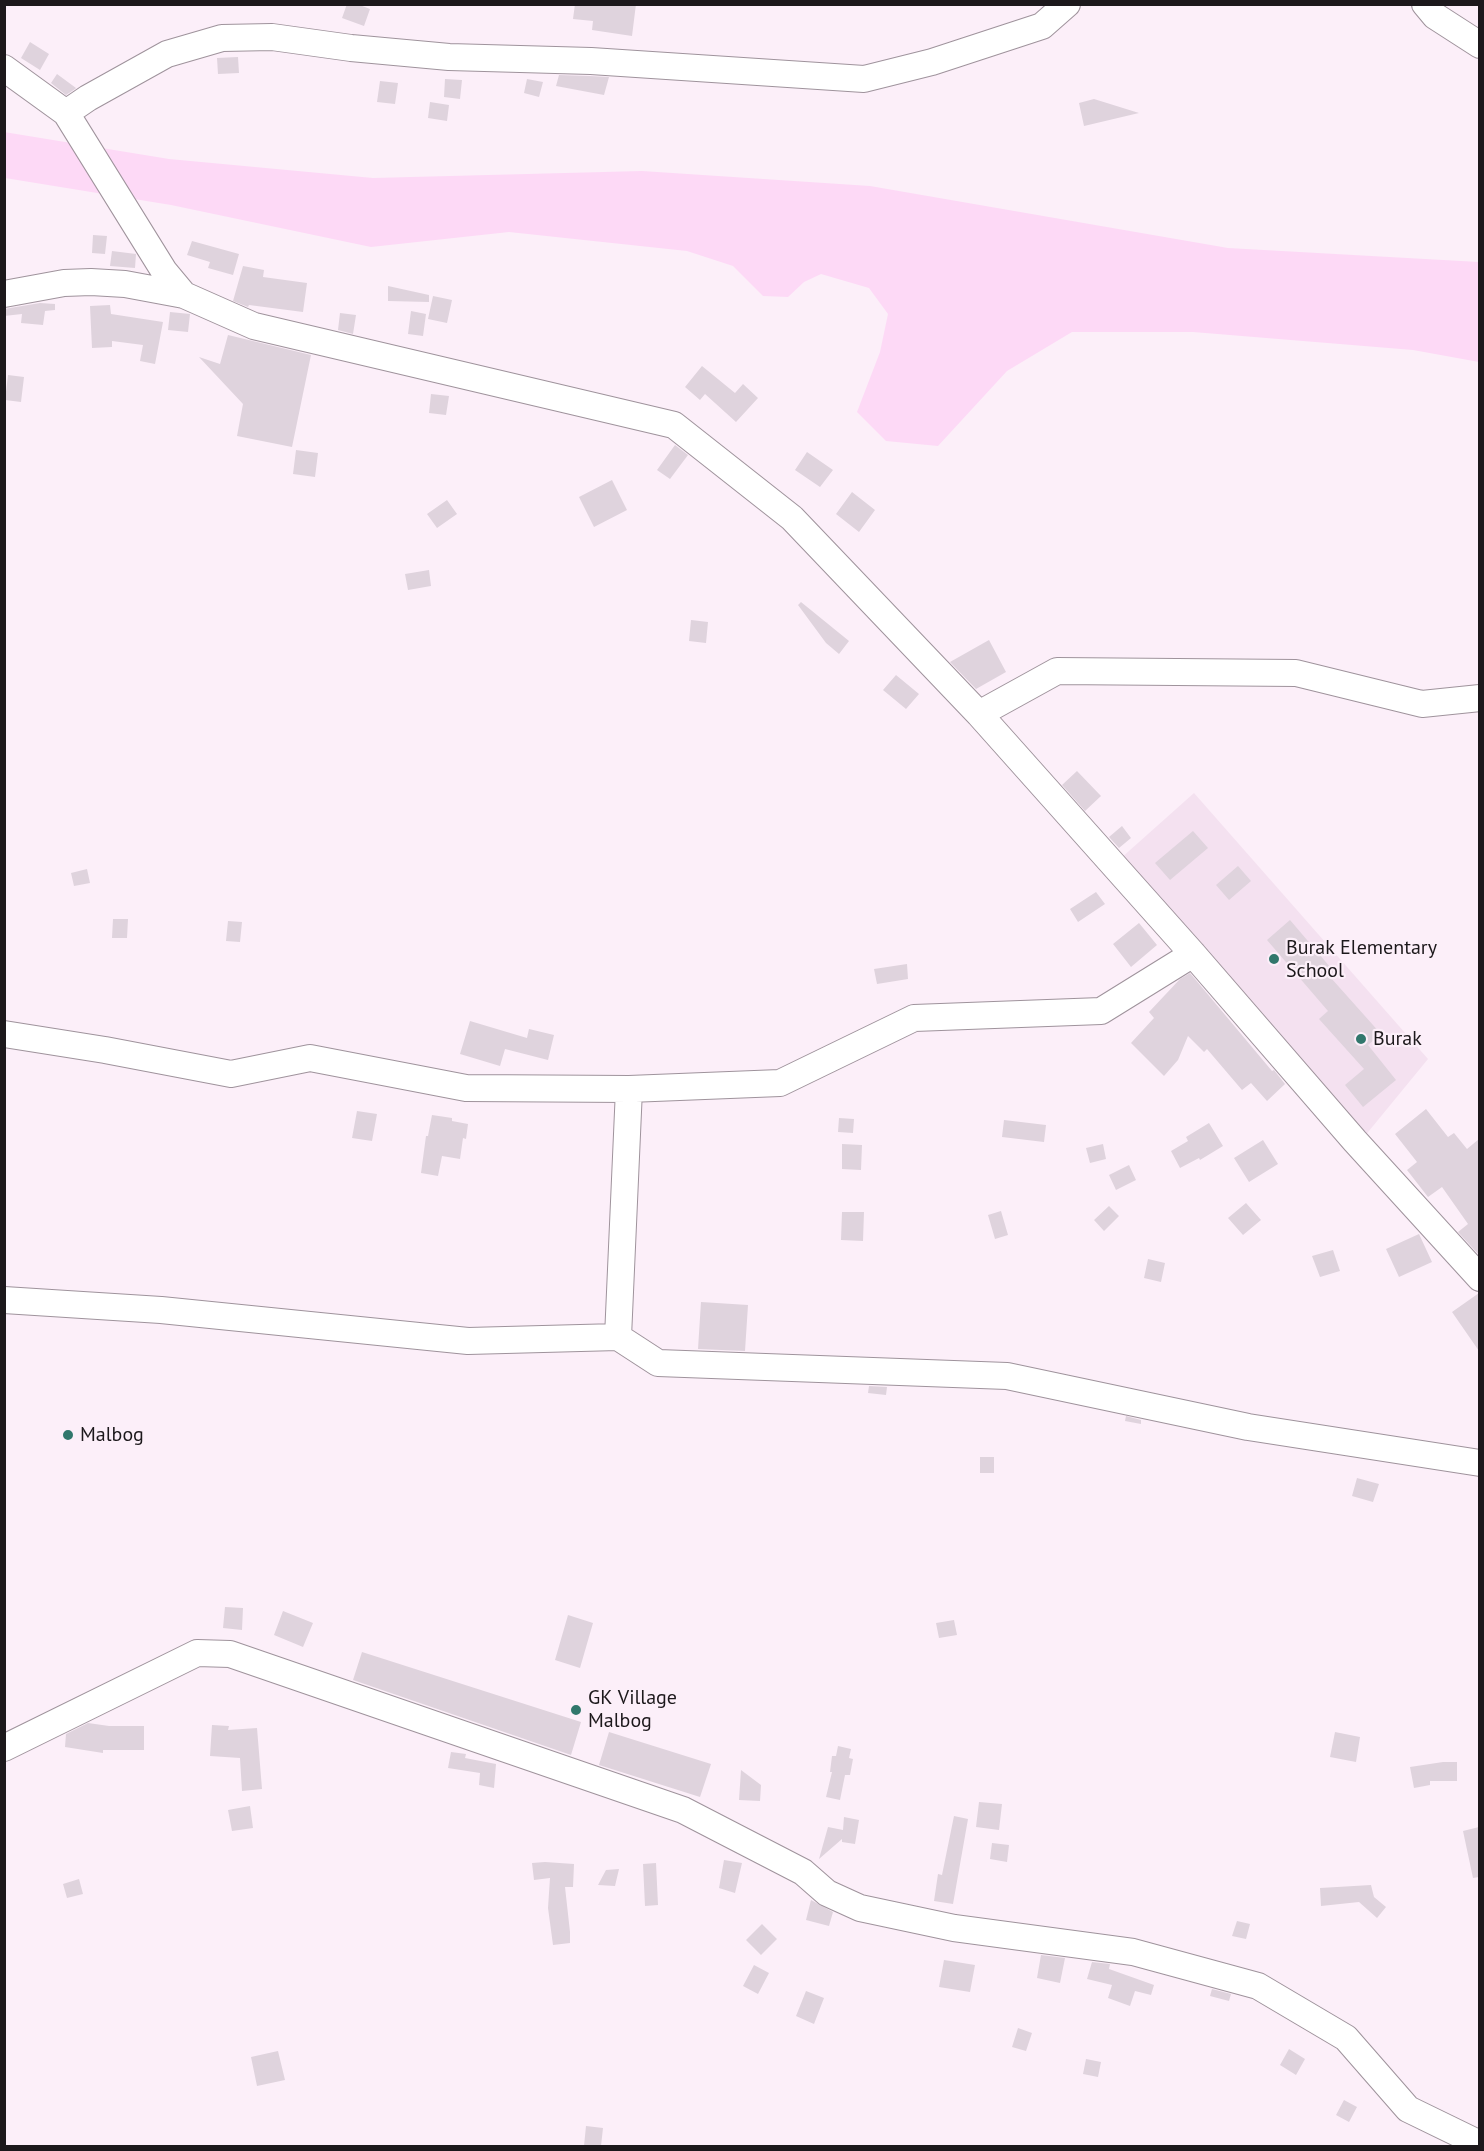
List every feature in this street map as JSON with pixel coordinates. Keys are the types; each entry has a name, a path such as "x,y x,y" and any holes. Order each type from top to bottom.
{"street":[{"path":"66,113 88,98 167,54 222,38 272,37 351,48 450,57 591,61 864,79 932,62 1042,26 1066,4"},
{"path":"1425,4 1436,15 1479,45"},
{"path":"4,69 66,113 164,271 184,295"},
{"path":"4,294 64,283 90,282 125,284 184,295 254,326 674,425 792,519 979,714 1194,954 1355,1141 1479,1278"},
{"path":"979,714 1057,671 1296,673 1422,704 1479,698"},
{"path":"4,1034 231,1074 310,1059 466,1088 629,1089 780,1083 914,1018 1101,1011 1194,954"},
{"path":"618,1337 629,1089"},
{"path":"4,1300 161,1310 468,1341 618,1337 658,1363 1007,1376 1248,1427 1479,1462"},
{"path":"4,1748 197,1653 230,1654 683,1810 803,1872 827,1893 860,1908 954,1928 1133,1952 1258,1986 1346,2038 1408,2109 1479,2144"}],"shaded area":[{"path":"4,132 169,159 373,178 642,171 870,186 1228,248 1479,262 1479,362 1413,350 1193,332 1072,332 1007,371 938,446 886,441 857,412 880,352 888,314 869,288 821,274 804,282 788,297 763,296 733,266 687,251 509,232 371,247 171,205 5,178"},
{"name":"Burak Elementary School","path":"1194,793 1428,1059 1364,1137 1120,859"}],"building":[{"path":"347,4 357,4 370,9 364,26 342,18"},
{"path":"575,4 636,4 632,36 592,30 593,21 573,19"},
{"path":"30,42 49,54 40,70 21,58"},
{"path":"238,57 239,73 218,74 217,58"},
{"path":"57,74 76,88 66,95 51,83"},
{"path":"559,75 609,77 604,95 556,86"},
{"path":"445,79 462,80 460,99 444,97"},
{"path":"527,79 543,82 539,97 524,93"},
{"path":"380,81 398,83 395,104 377,102"},
{"path":"1094,99 1139,113 1084,126 1079,103"},
{"path":"430,102 449,105 447,121 428,118"},
{"path":"93,235 107,236 105,254 92,253"},
{"path":"192,241 239,254 233,275 208,268 210,262 187,255"},
{"path":"112,251 136,254 135,268 110,266"},
{"path":"243,266 264,270 263,277 307,283 303,312 249,305 248,307 233,301"},
{"path":"388,286 429,295 429,302 388,301"},
{"path":"433,296 452,300 447,323 428,319"},
{"path":"40,303 55,304 55,310 45,311 43,325 21,323 22,314 4,316 4,309"},
{"path":"110,305 111,314 163,322 155,364 140,361 143,345 112,341 112,347 92,348 90,306"},
{"path":"411,311 426,314 423,336 408,334"},
{"path":"170,312 190,314 188,332 168,330"},
{"path":"340,313 356,315 353,334 338,330"},
{"path":"228,335 311,355 292,447 237,436 243,404 199,357 220,364"},
{"path":"702,366 735,393 743,384 758,398 736,422 705,394 700,400 685,387"},
{"path":"8,375 24,377 21,402 5,400"},
{"path":"431,394 449,396 446,415 429,413"},
{"path":"675,445 688,455 670,479 657,470"},
{"path":"296,450 318,453 315,477 293,474"},
{"path":"807,452 833,470 820,487 795,470"},
{"path":"612,480 627,510 594,527 579,497"},
{"path":"852,492 875,510 859,532 836,514"},
{"path":"447,500 457,514 437,528 427,514"},
{"path":"429,570 431,586 408,590 405,574"},
{"path":"801,602 849,641 839,654 826,643 798,605"},
{"path":"691,620 708,622 706,643 689,641"},
{"path":"989,640 1006,672 976,689 950,662"},
{"path":"896,675 919,694 906,709 883,690"},
{"path":"1077,771 1101,796 1085,811 1062,785"},
{"path":"1122,826 1131,838 1119,848 1109,837"},
{"path":"1193,831 1208,848 1170,880 1155,863"},
{"path":"1238,866 1251,881 1229,900 1216,885"},
{"path":"87,869 90,883 74,886 71,873"},
{"path":"1096,892 1105,904 1078,922 1070,909"},
{"path":"113,919 128,919 127,938 112,938"},
{"path":"1290,920 1336,974 1331,978 1381,1034 1368,1045 1396,1080 1363,1107 1345,1085 1364,1069 1319,1019 1328,1011 1267,940"},
{"path":"228,921 242,922 240,942 226,941"},
{"path":"1139,923 1157,945 1131,967 1113,944"},
{"path":"907,964 908,979 877,984 874,969"},
{"path":"1190,973 1285,1084 1267,1101 1251,1083 1242,1090 1207,1049 1204,1052 1188,1036 1178,1060 1164,1076 1131,1043 1154,1018 1149,1012 1180,979"},
{"path":"470,1021 527,1038 529,1029 554,1035 548,1060 505,1049 500,1066 460,1054"},
{"path":"1426,1109 1448,1137 1454,1133 1467,1149 1479,1139 1479,1255 1458,1232 1468,1224 1442,1187 1428,1197 1407,1170 1417,1162 1395,1134"},
{"path":"357,1111 377,1114 372,1141 352,1138"},
{"path":"432,1115 452,1118 452,1121 468,1124 460,1159 442,1156 438,1176 421,1173 426,1136 428,1136"},
{"path":"839,1118 854,1119 853,1133 838,1132"},
{"path":"1004,1120 1046,1125 1044,1142 1002,1137"},
{"path":"1209,1123 1223,1146 1200,1160 1199,1158 1180,1168 1171,1151 1188,1141 1186,1137"},
{"path":"1263,1140 1278,1164 1249,1182 1234,1158"},
{"path":"842,1144 862,1145 861,1170 842,1169"},
{"path":"1103,1144 1106,1159 1090,1163 1086,1148"},
{"path":"1129,1165 1136,1180 1116,1190 1109,1175"},
{"path":"1246,1203 1261,1220 1243,1235 1228,1218"},
{"path":"1109,1206 1119,1216 1104,1231 1094,1220"},
{"path":"1001,1211 1008,1235 995,1239 988,1215"},
{"path":"842,1212 864,1212 863,1241 841,1240"},
{"path":"1419,1234 1432,1262 1399,1277 1386,1249"},
{"path":"1333,1250 1340,1271 1320,1277 1312,1256"},
{"path":"1148,1259 1165,1263 1161,1282 1144,1278"},
{"path":"1479,1293 1479,1351 1452,1312"},
{"path":"701,1302 748,1305 745,1351 698,1349"},
{"path":"869,1386 887,1387 886,1395 868,1393"},
{"path":"1126,1416 1141,1420 1141,1424 1125,1421"},
{"path":"980,1457 994,1457 994,1473 980,1473"},
{"path":"1357,1478 1379,1484 1373,1502 1352,1496"},
{"path":"225,1607 243,1608 242,1630 223,1628"},
{"path":"283,1611 313,1623 303,1647 274,1635"},
{"path":"568,1615 593,1623 580,1668 555,1660"},
{"path":"954,1620 957,1635 939,1638 936,1623"},
{"path":"362,1652 581,1722 571,1755 353,1680"},
{"path":"88,1723 109,1726 144,1726 144,1750 103,1750 103,1753 65,1747 66,1734"},
{"path":"212,1725 229,1726 228,1730 257,1728 262,1789 242,1791 240,1758 210,1756"},
{"path":"609,1732 711,1764 700,1797 599,1765"},
{"path":"1335,1732 1360,1737 1356,1762 1330,1757"},
{"path":"838,1746 851,1749 849,1758 853,1759 850,1775 845,1775 840,1800 826,1797 832,1772 830,1772 832,1756 836,1756"},
{"path":"451,1752 466,1754 465,1758 496,1764 494,1788 479,1785 480,1773 448,1768"},
{"path":"1457,1762 1457,1781 1430,1781 1430,1785 1414,1788 1410,1767"},
{"path":"741,1770 761,1785 760,1801 739,1800"},
{"path":"979,1802 1002,1804 999,1830 976,1827"},
{"path":"250,1806 253,1828 232,1831 228,1810"},
{"path":"954,1816 968,1819 953,1904 934,1901 938,1874 942,1875"},
{"path":"844,1817 859,1820 855,1844 842,1842 842,1839 819,1859 828,1827 843,1830"},
{"path":"1479,1827 1479,1877 1473,1878 1463,1831"},
{"path":"992,1843 1009,1845 1007,1862 990,1859"},
{"path":"724,1860 742,1863 735,1893 719,1888"},
{"path":"532,1863 574,1864 573,1887 565,1887 570,1943 553,1945 548,1908 550,1878 534,1880"},
{"path":"656,1863 658,1905 645,1906 643,1864"},
{"path":"619,1869 615,1886 598,1885 606,1870"},
{"path":"79,1879 83,1894 67,1898 63,1884"},
{"path":"1371,1885 1374,1897 1386,1907 1377,1918 1359,1902 1321,1906 1320,1888"},
{"path":"811,1900 833,1912 829,1926 806,1920"},
{"path":"1237,1921 1250,1924 1246,1939 1232,1936"},
{"path":"762,1924 777,1939 761,1955 746,1940"},
{"path":"1041,1955 1065,1958 1060,1983 1037,1978"},
{"path":"944,1960 975,1965 970,1992 939,1987"},
{"path":"1092,1962 1110,1964 1109,1969 1154,1985 1151,1995 1135,1991 1130,2006 1108,1998 1112,1985 1087,1979"},
{"path":"754,1965 769,1973 758,1994 743,1986"},
{"path":"1212,1989 1231,1994 1229,2001 1210,1996"},
{"path":"806,1991 824,1998 814,2024 796,2016"},
{"path":"1018,2028 1032,2033 1026,2051 1012,2047"},
{"path":"1289,2049 1305,2059 1296,2075 1280,2065"},
{"path":"278,2051 285,2080 257,2086 251,2057"},
{"path":"1086,2059 1101,2062 1098,2077 1083,2074"},
{"path":"1344,2100 1357,2107 1349,2122 1336,2115"},
{"path":"586,2126 603,2128 601,2146 584,2146"}],"place":[{"name":"Burak Elementary School","path":"1274,959"},
{"name":"Burak","path":"1361,1039"},
{"name":"Malbog","path":"68,1435"},
{"name":"GK Village Malbog","path":"576,1710"}]}
